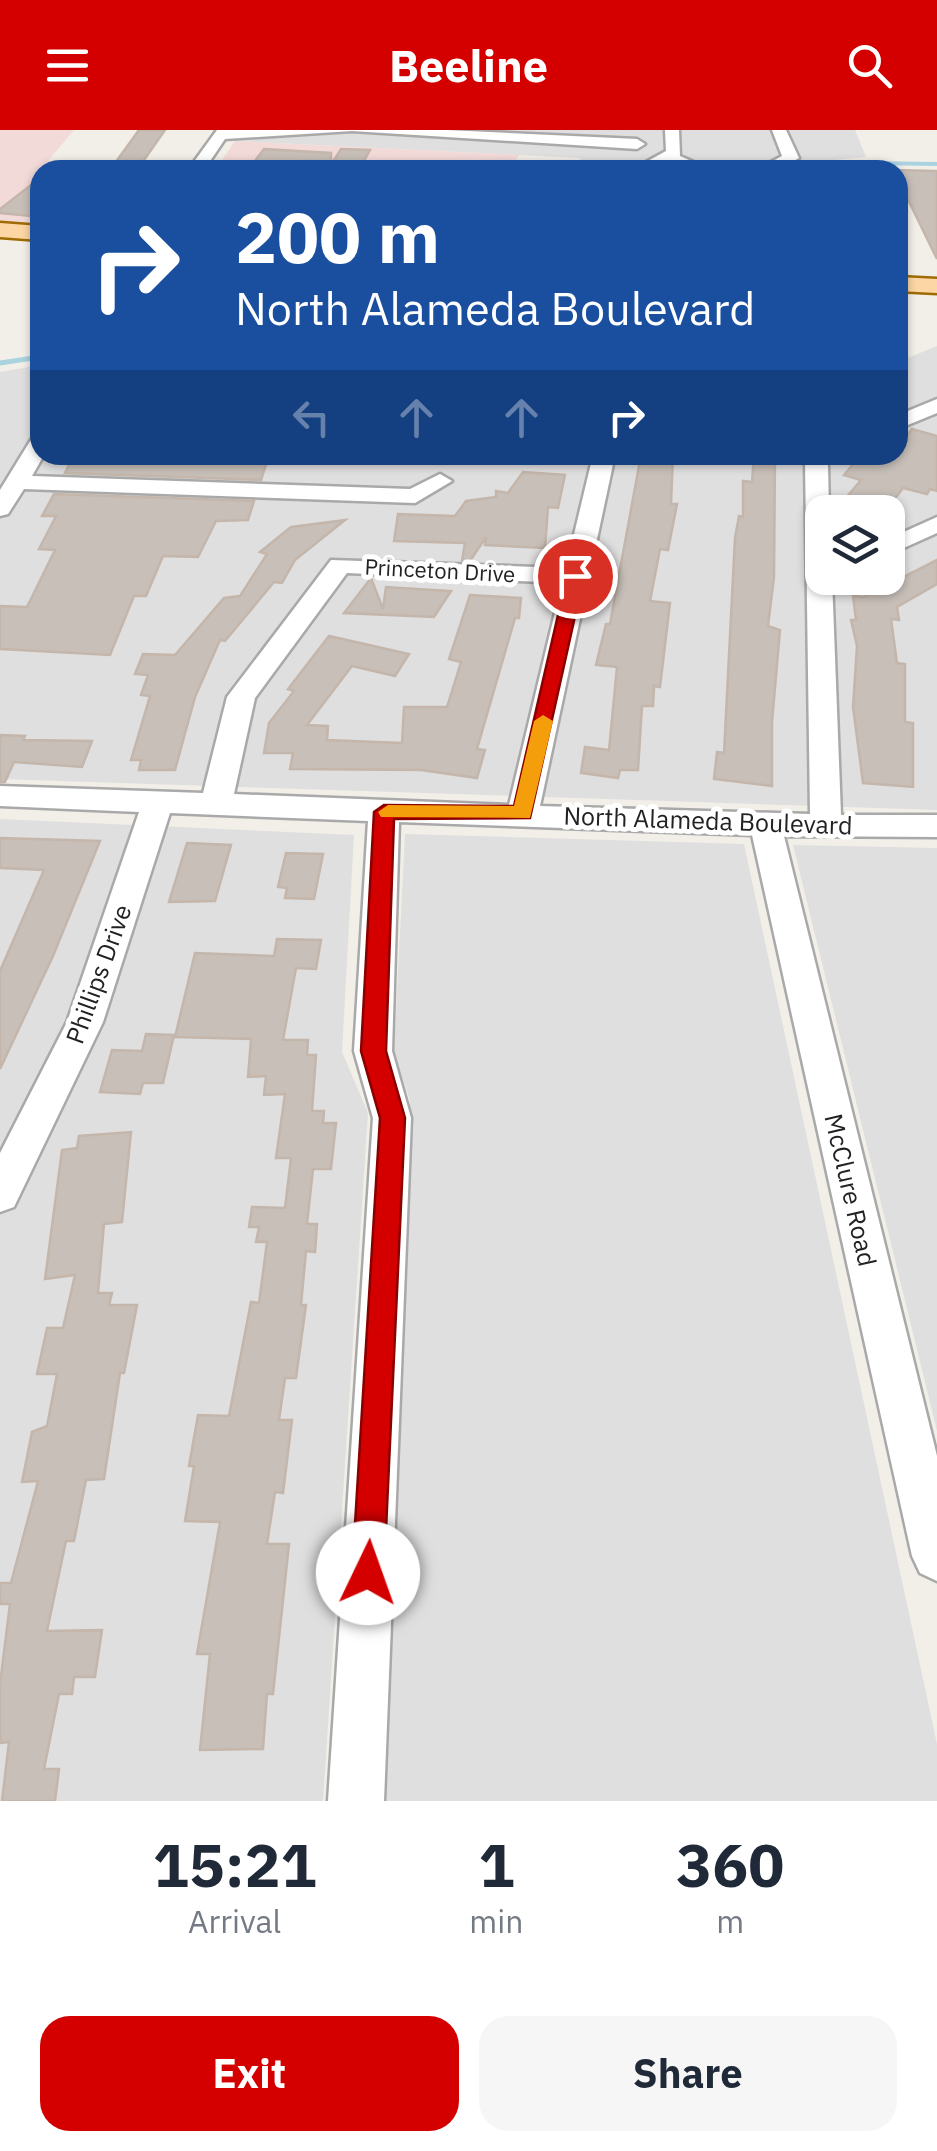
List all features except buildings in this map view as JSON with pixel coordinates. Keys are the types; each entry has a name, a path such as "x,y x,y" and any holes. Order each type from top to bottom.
{"main road":[{"path":"0,230 30,232"},
{"path":"0,241 30,243"},
{"path":"908,285 937,286"},
{"path":"908,296 937,297"}],"street":[{"path":"203,160 222,132 345,130"},
{"path":"358,130 637,144"},
{"path":"667,160 674,152 672,130"},
{"path":"779,130 791,158 786,160"},
{"path":"908,418 937,404"},
{"path":"0,509 30,459"},
{"path":"523,814 602,465"},
{"path":"816,465 818,495"},
{"path":"15,482 415,496 440,481"},
{"path":"905,540 937,524"},
{"name":"Princeton Drive","path":"216,804 240,697 340,565 575,576"},
{"path":"822,595 826,825"},
{"name":"North Alameda Boulevard","path":"0,796 765,825 937,826"},
{"name":"Phillips Drive","path":"0,1194 85,1022 158,803"},
{"path":"356,1801 392,1118 374,1051 384,812"},
{"name":"McClure Road","path":"765,825 937,1556"}],"shaded area":[{"path":"0,130 74,130 49,160 30,160 30,227 0,224"},
{"path":"244,130 855,130 866,157 580,160 235,141"},
{"path":"235,141 519,155 516,160 222,160"},
{"path":"937,346 937,810 0,779 0,372 30,367 30,465 908,465 908,358"},
{"path":"0,819 354,835 342,1052 368,1113 323,1801 0,1801"},
{"path":"405,834 744,844 937,1744 937,1801 379,1801 410,1101 394,1051"},
{"path":"793,845 937,848 937,1431"}],"waterway":[{"path":"908,164 937,164"},
{"path":"0,363 30,358"}],"slow traffic":[{"path":"388,812 523,814 543,721"}],"route":[{"path":"368,1573 392,1118 374,1051 384,812 523,814 575,576"}]}
